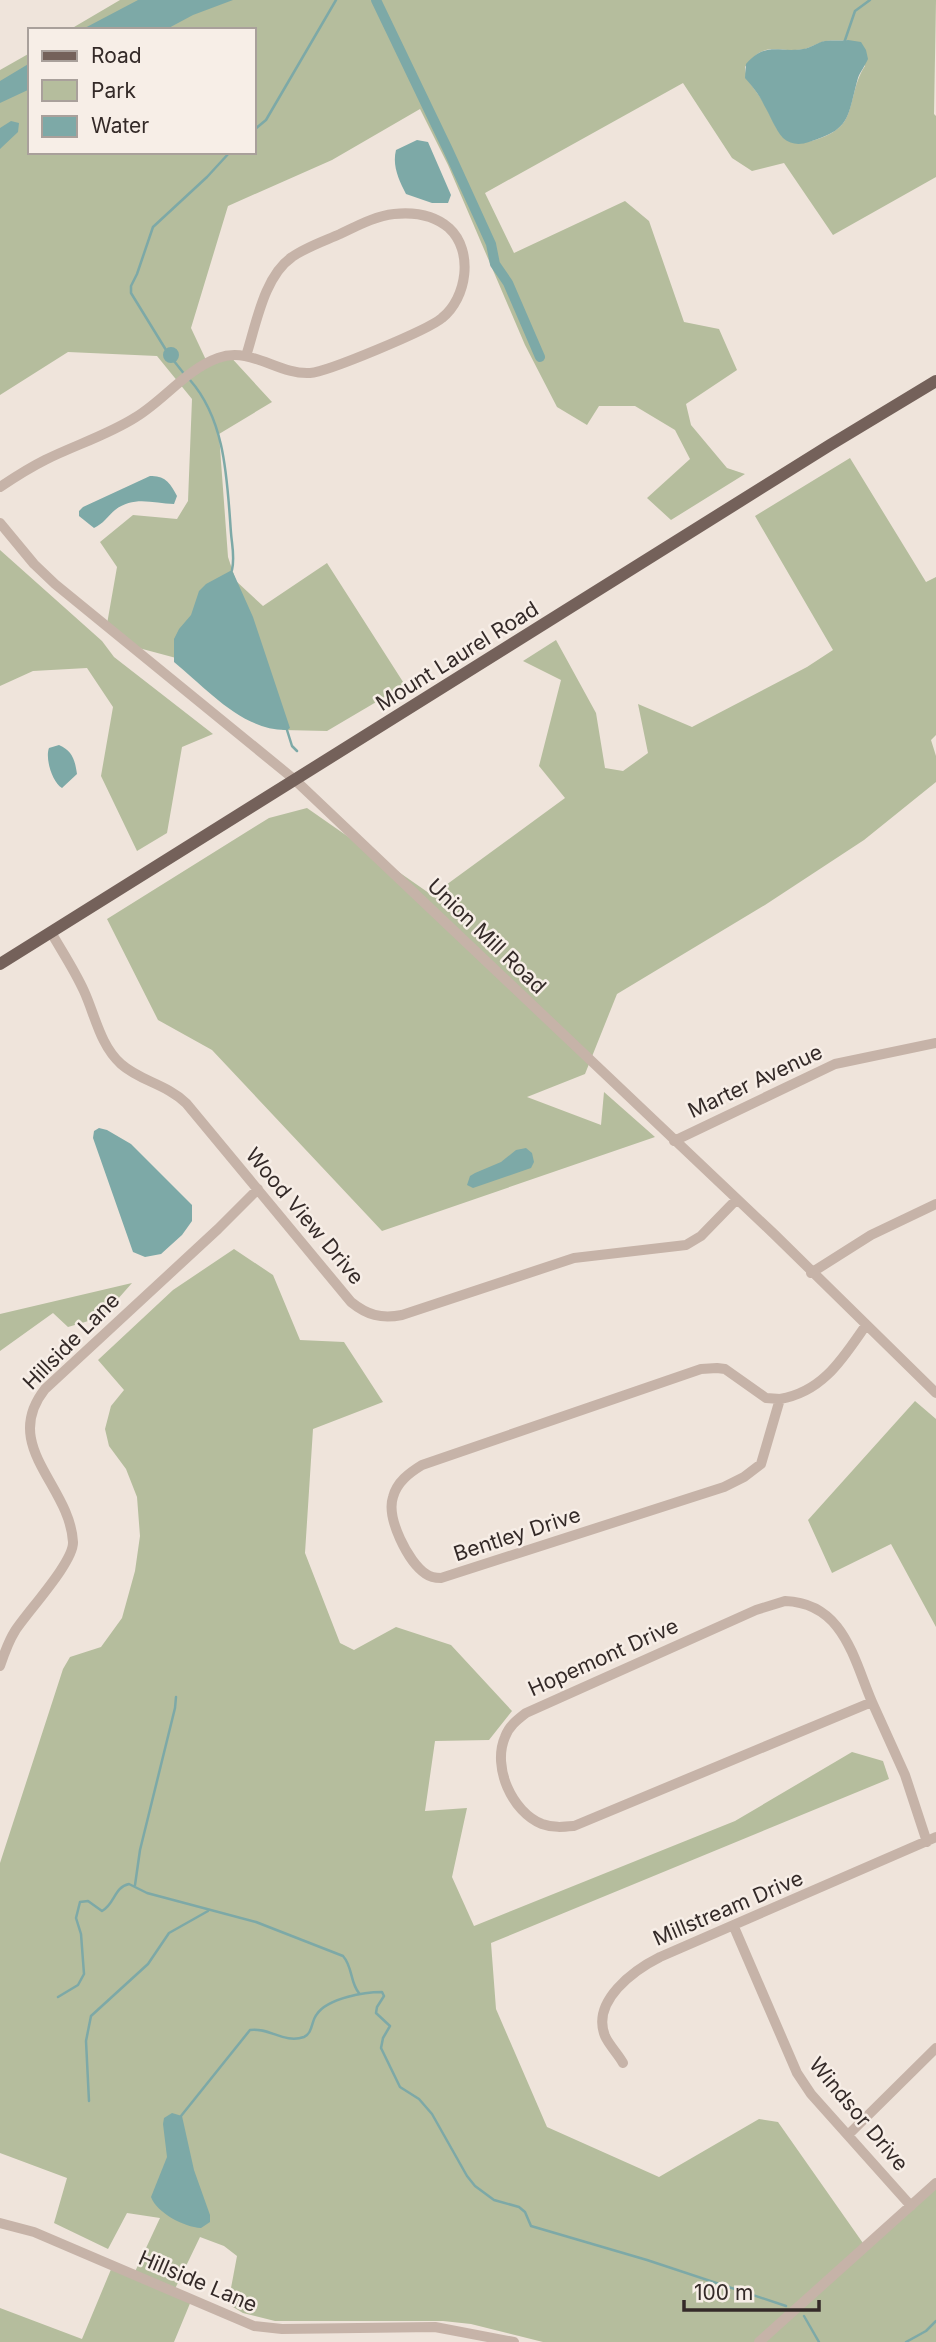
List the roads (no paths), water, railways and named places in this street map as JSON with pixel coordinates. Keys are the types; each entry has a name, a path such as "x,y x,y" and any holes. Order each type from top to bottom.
{"main road":[{"name":"Mount Laurel Road","path":"0,964 936,381"}],"street":[{"path":"0,487 30,468 135,418 209,362 232,355 246,356 289,370 310,373 330,368 432,324 456,302 463,281 464,259 457,239 451,230 434,218 391,214 371,220 302,251 285,262 272,279 246,356"},
{"name":"Union Mill Road","path":"0,523 34,564 55,584 295,780 936,1393"},
{"name":"Wood View Drive","path":"52,934 83,990 102,1038 114,1057 130,1071 170,1089 178,1096 351,1302 366,1313 383,1317 419,1310 574,1258 686,1245 701,1236 736,1199"},
{"name":"Marter Avenue","path":"674,1141 835,1063 936,1043"},
{"name":"Hillside Lane","path":"0,1666 15,1631 70,1557 72,1548 66,1517 29,1445 27,1428 33,1406 44,1389 226,1222 258,1189"},
{"path":"811,1273 871,1235 936,1204"},
{"path":"780,1399 800,1395 822,1381 845,1356 866,1325"},
{"name":"Bentley Drive","path":"701,1369 725,1369 766,1398 780,1399 761,1464 744,1478 724,1487 441,1578 426,1574 413,1562 396,1529 392,1511 393,1495 402,1481 422,1465 701,1369"},
{"name":"Hopemont Drive","path":"873,1702 574,1826 559,1828 544,1825 531,1818 511,1794 500,1764 505,1734 514,1722 526,1713 756,1611 785,1601 800,1602 814,1606 836,1624 844,1637 873,1702 932,1840"},
{"name":"Millstream Drive","path":"623,2063 605,2036 603,2023 616,1989 625,1979 648,1964 932,1840"},
{"name":"Windsor Drive","path":"734,1927 797,2073 811,2094 911,2206"},
{"path":"848,2135 936,2048"},
{"path":"758,2342 936,2183"},
{"name":"Hillside Lane","path":"0,2223 34,2232 254,2326 282,2329 435,2327 514,2342"}],"water":[{"path":"138,0 233,0 193,15 169,28 85,28"},
{"path":"825,41 861,42 868,59 858,78 846,120 823,137 802,144 789,142 783,138 758,94 745,78 746,64 766,50 803,49"},
{"path":"28,64 28,90 0,103 0,81"},
{"path":"11,121 19,123 18,132 0,149 0,128"},
{"path":"417,140 428,142 451,195 448,203 432,203 406,194 403,189 396,167 396,150"},
{"path":"168,347 174,347 179,355 177,361 168,363 163,358 163,352"},
{"path":"150,476 160,477 170,484 177,496 174,504 144,501 122,505 94,528 79,516 83,507"},
{"path":"232,570 253,617 290,728 287,730 255,724 241,716 174,662 174,639 191,615 199,591 206,584"},
{"path":"59,745 72,757 77,774 62,788 52,775 48,758 49,748"},
{"path":"99,1128 131,1144 192,1205 192,1221 182,1235 161,1254 145,1257 133,1252 93,1138 94,1131"},
{"path":"526,1148 532,1153 534,1162 531,1168 473,1188 467,1185 470,1176 501,1162 516,1150"},
{"path":"172,2113 182,2116 194,2170 210,2215 210,2222 201,2228 172,2218 154,2203 151,2197 167,2157 164,2118"}],"waterway":[{"path":"256,128 266,120 336,0"},
{"path":"376,0 448,150 491,244 495,264 508,283 540,357"},
{"path":"844,43 855,11 870,0"},
{"path":"166,350 131,293 131,286 153,227 228,154"},
{"path":"174,361 185,375"},
{"path":"190,380 202,396 218,432 226,472 232,570"},
{"path":"287,730 292,746 297,751"},
{"path":"135,1885 140,1850 176,1697"},
{"path":"58,1997 78,1985 84,1974 81,1934 76,1918 80,1902 88,1901 102,1911 120,1888 129,1884 147,1893 256,1922 343,1956 359,1993"},
{"path":"89,2101 86,2041 91,2016 148,1964 169,1933 208,1911"},
{"path":"181,2116 250,2030 297,2039 304,2037 309,2033 322,2008 338,2000 382,1992 384,1996 376,2013 390,2026 381,2048 400,2087 419,2099 432,2114 475,2186 494,2200 519,2207 525,2212 531,2226 647,2260 786,2306"},
{"path":"804,2316 819,2342"},
{"path":"906,2342 926,2331 936,2321"}]}
